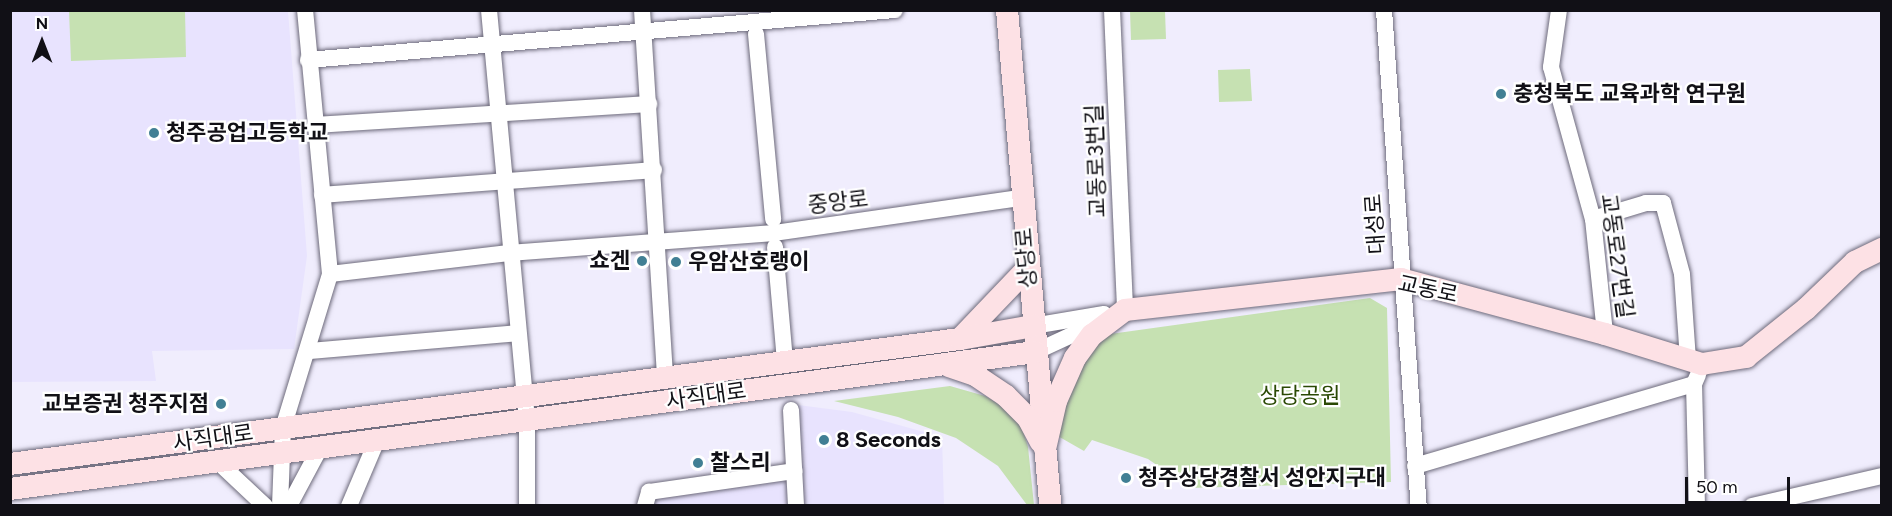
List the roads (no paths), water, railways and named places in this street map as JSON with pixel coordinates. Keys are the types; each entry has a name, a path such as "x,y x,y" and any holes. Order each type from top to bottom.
{"main road":[{"name":"상당로","path":"1007,10 1027,269 1050,506"},
{"name":"교동로","path":"1125,310 1401,279 1605,334 1695,369 1746,357 1806,309 1855,262 1881,249"},
{"path":"960,339 1027,269"},
{"path":"1045,449 1056,401 1075,358 1092,335 1125,310"},
{"name":"사직대로","path":"10,464 960,339 1033,326"},
{"name":"사직대로","path":"10,489 1035,352"},
{"path":"945,364 975,375 1011,400 1028,418 1045,449"}],"street":[{"path":"280,506 280,453 283,428 309,351 330,274 305,10"},
{"path":"489,10 509,253 527,420 527,506"},
{"name":"사직대로","path":"642,10 659,243 665,378"},
{"path":"308,60 895,10"},
{"name":"교동로3번길","path":"1112,10 1125,310"},
{"name":"대성로","path":"1384,10 1401,279 1419,506"},
{"name":"교동로27번길","path":"1559,10 1551,67 1593,219 1605,334"},
{"path":"756,34 785,362"},
{"path":"315,125 649,104"},
{"path":"322,195 654,170"},
{"name":"중앙로","path":"330,274 509,253 774,233 1021,198"},
{"path":"1593,219 1646,203 1663,203 1682,274 1695,369 1697,506"},
{"name":"교동로","path":"1033,326 1125,310"},
{"name":"교동로","path":"1035,352 1125,310"},
{"path":"309,351 517,333"},
{"path":"1415,466 1695,369"},
{"path":"791,410 796,506"},
{"path":"349,506 377,440"},
{"path":"290,506 320,448"},
{"path":"217,461 265,506"},
{"path":"645,506 649,492 794,471"},
{"path":"1752,506 1881,476"}],"place":[{"name":"충청북도 교육과학 연구원","path":"1501,94"},
{"name":"청주공업고등학교","path":"154,133"},
{"name":"쇼겐","path":"642,261"},
{"name":"우암산호랭이","path":"676,262"},
{"name":"교보증권 청주지점","path":"221,404"},
{"name":"8 Seconds","path":"824,440"},
{"name":"찰스리","path":"698,463"},
{"name":"청주상당경찰서 성안지구대","path":"1126,478"}],"park label":[{"name":"상당공원","path":"1300,396"}]}
